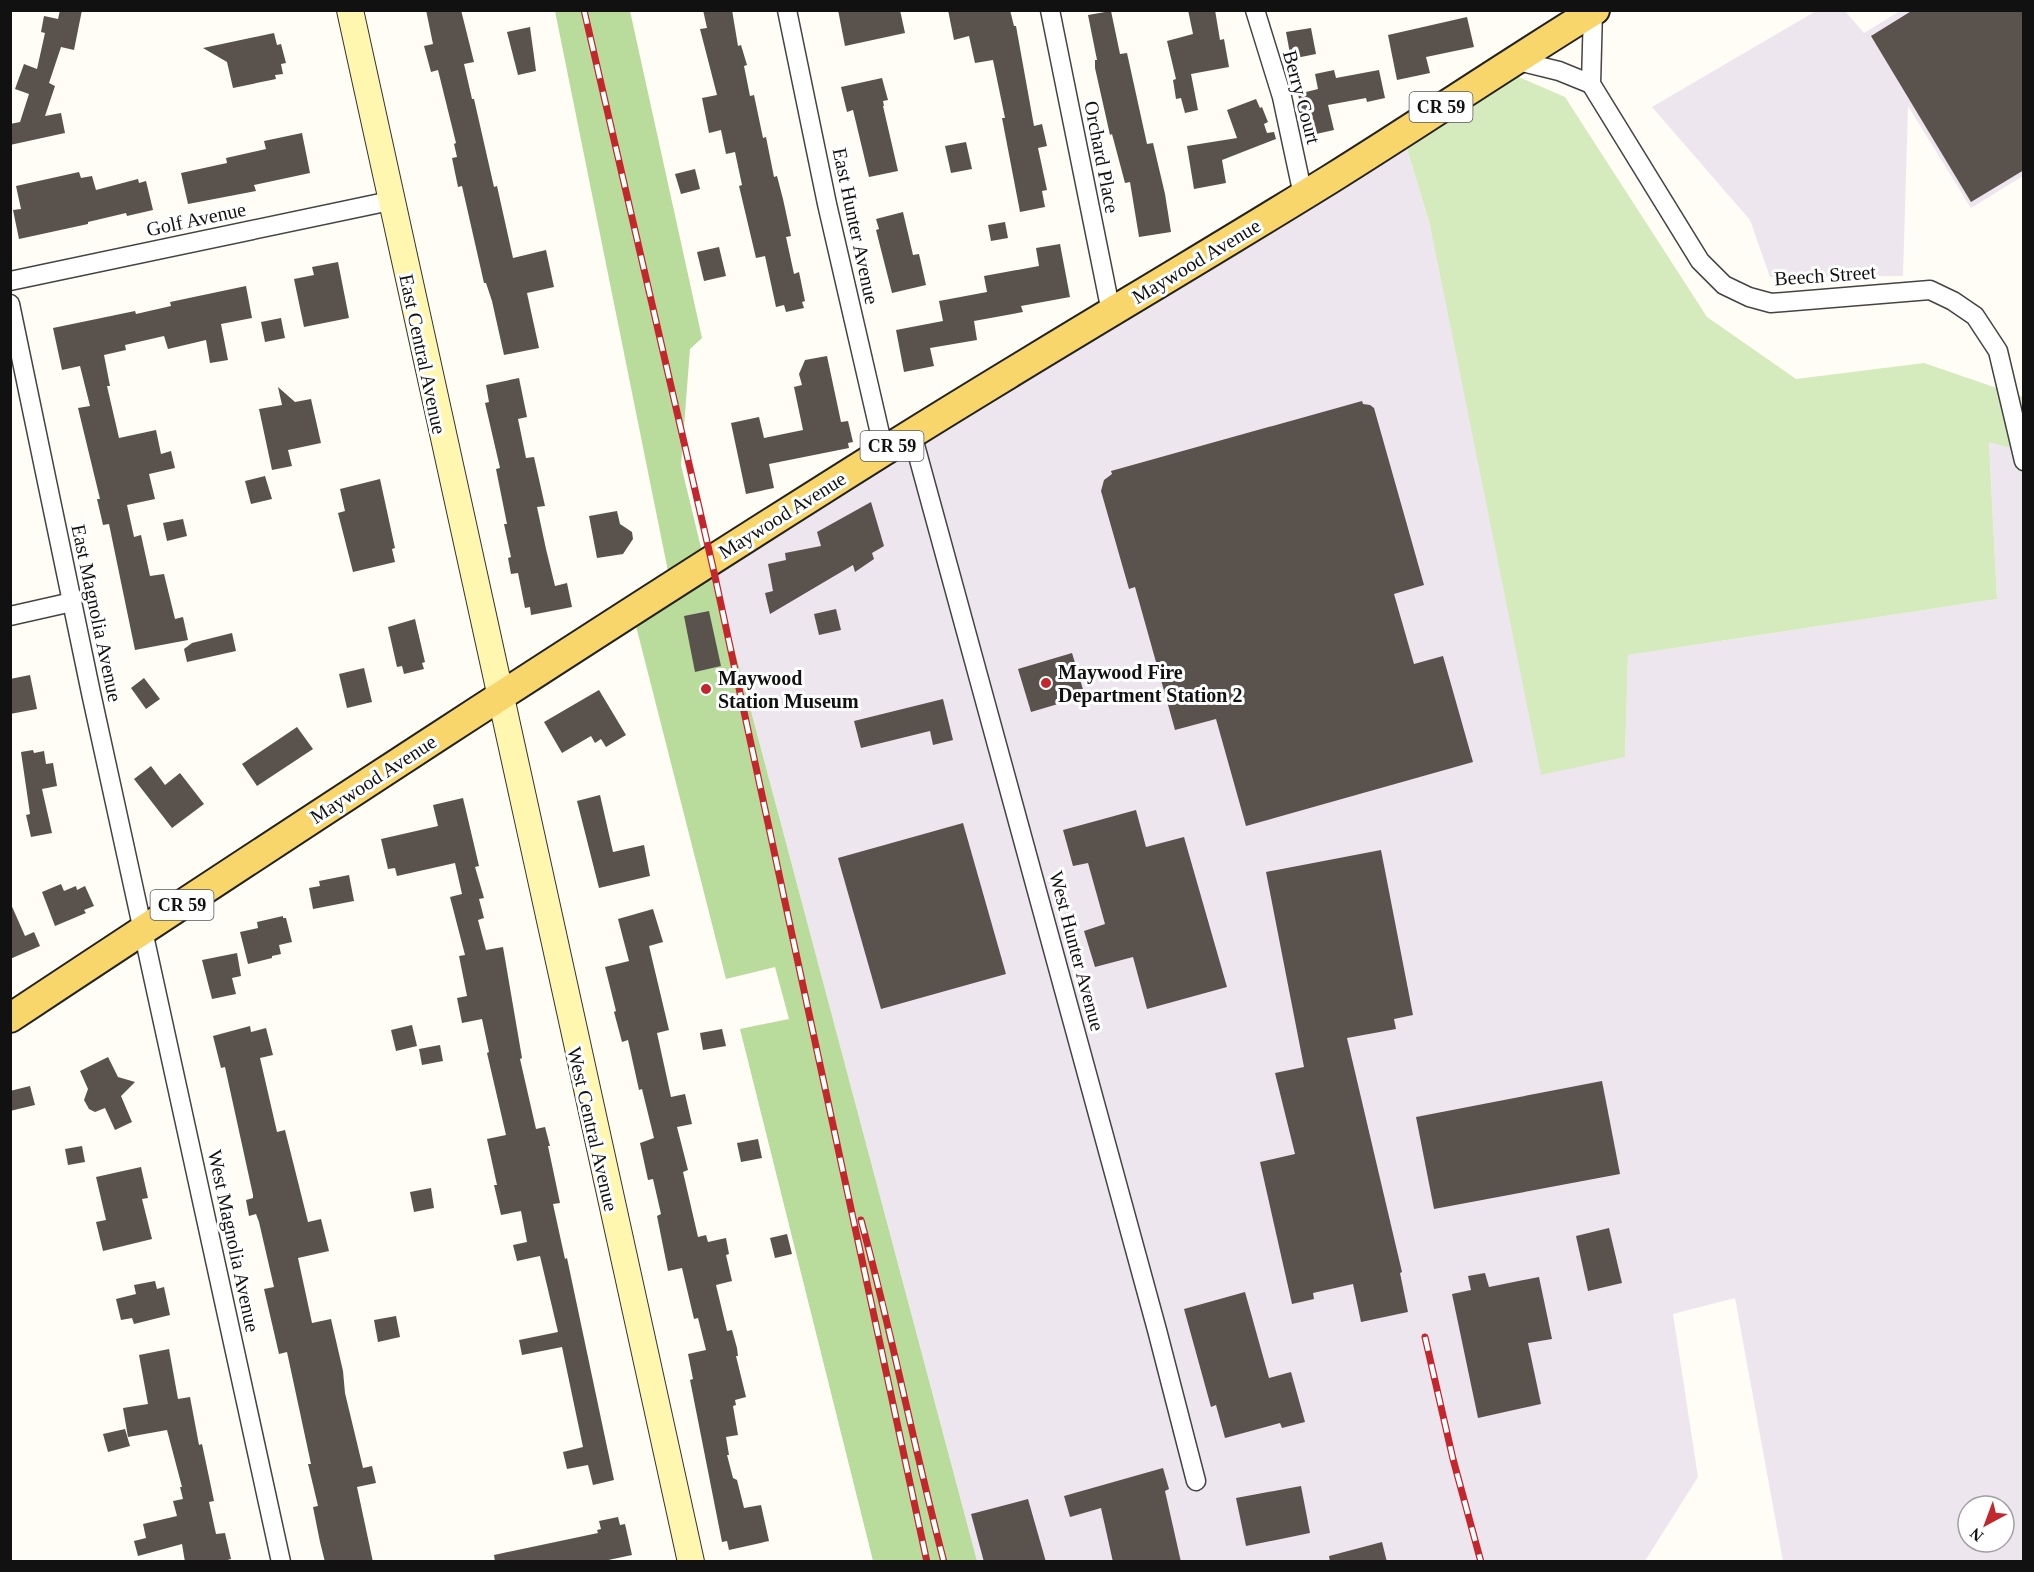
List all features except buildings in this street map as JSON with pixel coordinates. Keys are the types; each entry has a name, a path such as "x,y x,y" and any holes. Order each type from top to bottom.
{"main road":[{"name":"Maywood Avenue","path":"10,1018 498,697 884,451 1303,195 1594,11"}],"street":[{"name":"East Central Avenue","path":"350,10 498,697"},
{"name":"East Hunter Avenue","path":"787,10 827,204 884,451"},
{"name":"Orchard Place","path":"1050,10 1111,312"},
{"name":"Berry Court","path":"1255,10 1282,98 1303,195"},
{"path":"1514,60 1559,71 1591,84 1594,11"},
{"name":"Beech Street","path":"1591,84 1700,261 1724,285 1749,297 1771,303 1930,290 1953,301 1975,316 1998,351 2024,461"},
{"name":"Golf Avenue","path":"10,281 390,201"},
{"name":"East Magnolia Avenue","path":"10,304 142,931"},
{"name":"West Hunter Avenue","path":"912,434 1157,1330 1196,1481"},
{"path":"10,616 72,602"},
{"name":"West Central Avenue","path":"498,697 691,1562"},
{"name":"West Magnolia Avenue","path":"142,931 281,1562"}],"shaded area":[{"path":"1816,11 1845,11 1864,33 1900,11 2023,11 2023,176 1971,208 1908,106 1903,276 1770,277 1750,220 1652,107"},
{"path":"1402,132 1430,225 1625,757 1628,655 1997,599 1989,441 2023,451 2023,1561 1783,1561 1735,1298 1673,1314 1698,1477 1645,1561 977,1561 714,572"}],"green space":[{"path":"555,11 630,11 702,338 690,349 681,465 705,564 671,586"},
{"path":"1500,69 1565,97 1707,317 1796,379 1924,363 2023,397 2023,451 1989,442 1997,599 1628,655 1625,757 1541,775 1430,225 1402,132"},
{"path":"714,572 977,1561 873,1561 740,1029 789,1019 775,967 726,979 635,622"}],"railway":[{"path":"584,10 714,572 927,1562"},
{"path":"861,1220 944,1562"},
{"path":"1425,1337 1453,1459 1481,1562"}],"place":[{"name":"Maywood Fire Department Station 2","path":"1046,683"},
{"name":"Maywood Station Museum","path":"706,689"}]}
